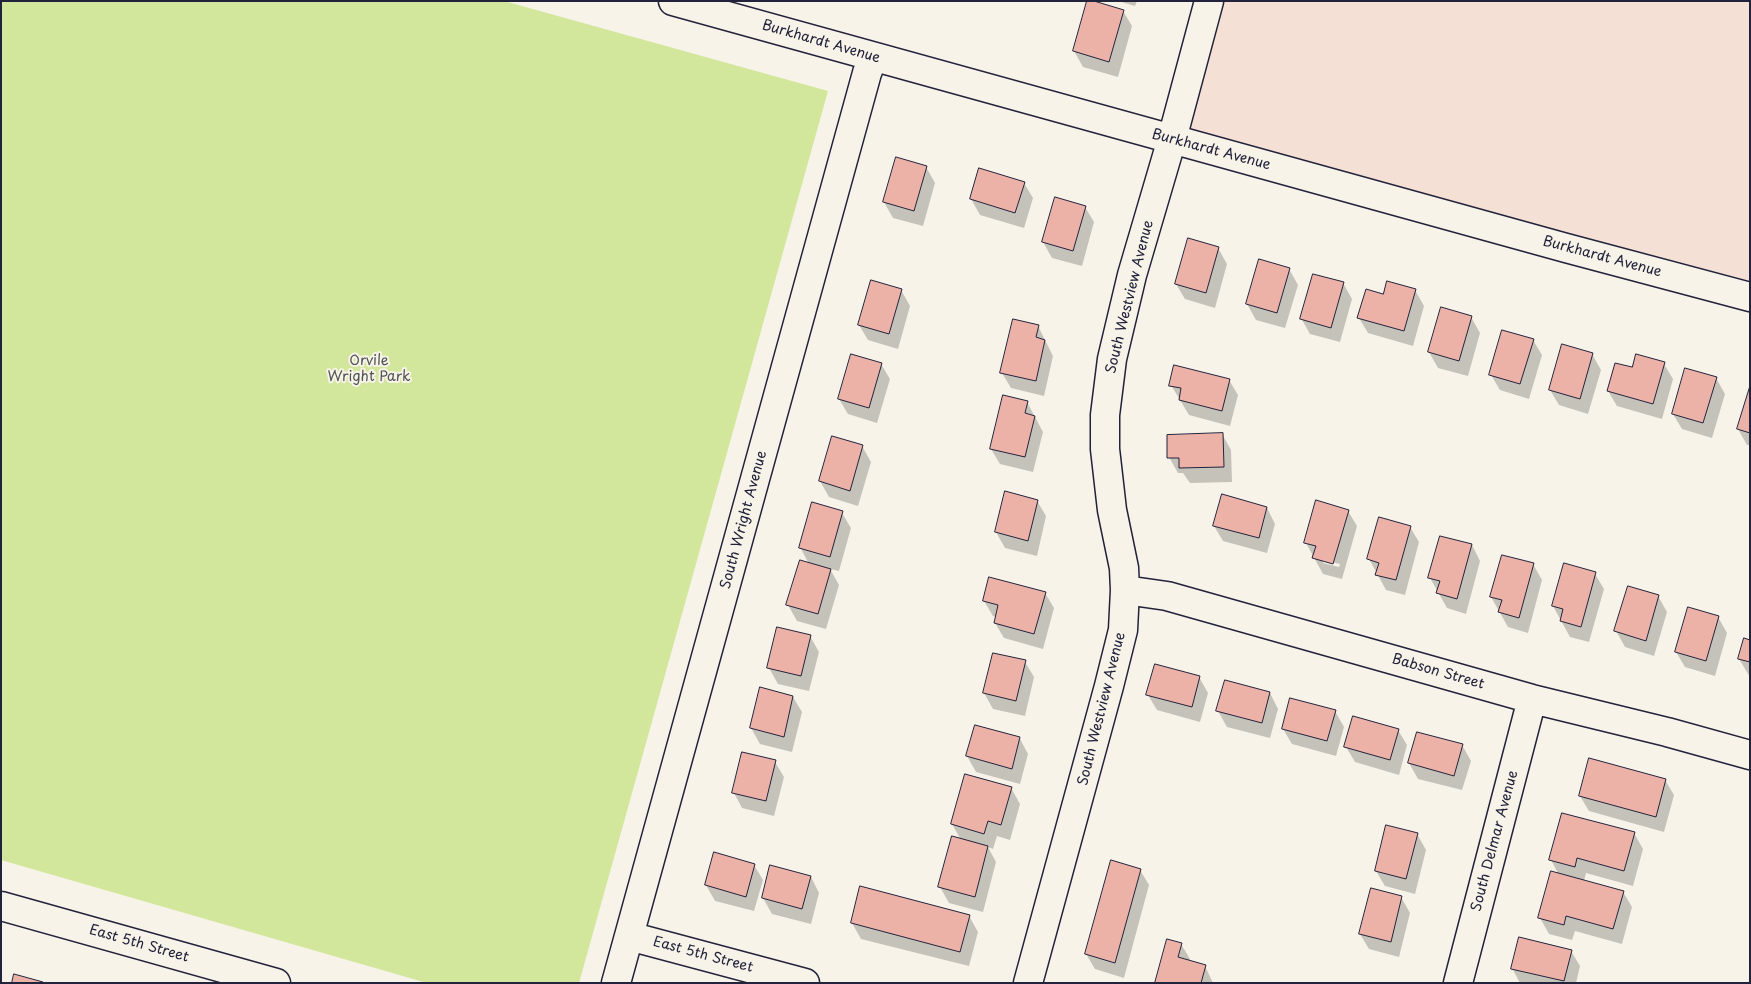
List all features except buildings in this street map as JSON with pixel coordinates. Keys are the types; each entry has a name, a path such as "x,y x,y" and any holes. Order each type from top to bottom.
{"street":[{"name":"Burkhardt Avenue","path":"673,1 1750,297"},
{"path":"1172,139 1209,1"},
{"name":"South Wright Avenue","path":"616,983 867,74 874,57"},
{"name":"South Westview Avenue","path":"1028,983 1123,630 1126,590 1124,568 1112,510 1106,458 1105,415 1114,349 1132,275 1172,139"},
{"name":"Babson Street","path":"1126,590 1167,596 1532,699 1667,732 1750,755"},
{"name":"South Delmar Avenue","path":"1458,983 1532,699"},
{"name":"East 5th Street","path":"1,906 276,983"},
{"name":"East 5th Street","path":"629,936 805,983"}],"shaded area":[{"path":"1209,1 1750,1 1750,297 1172,139"}],"green space":[{"name":"Orvile Wright Park","path":"1,1 504,1 828,91 579,983 427,983 1,860"}]}
